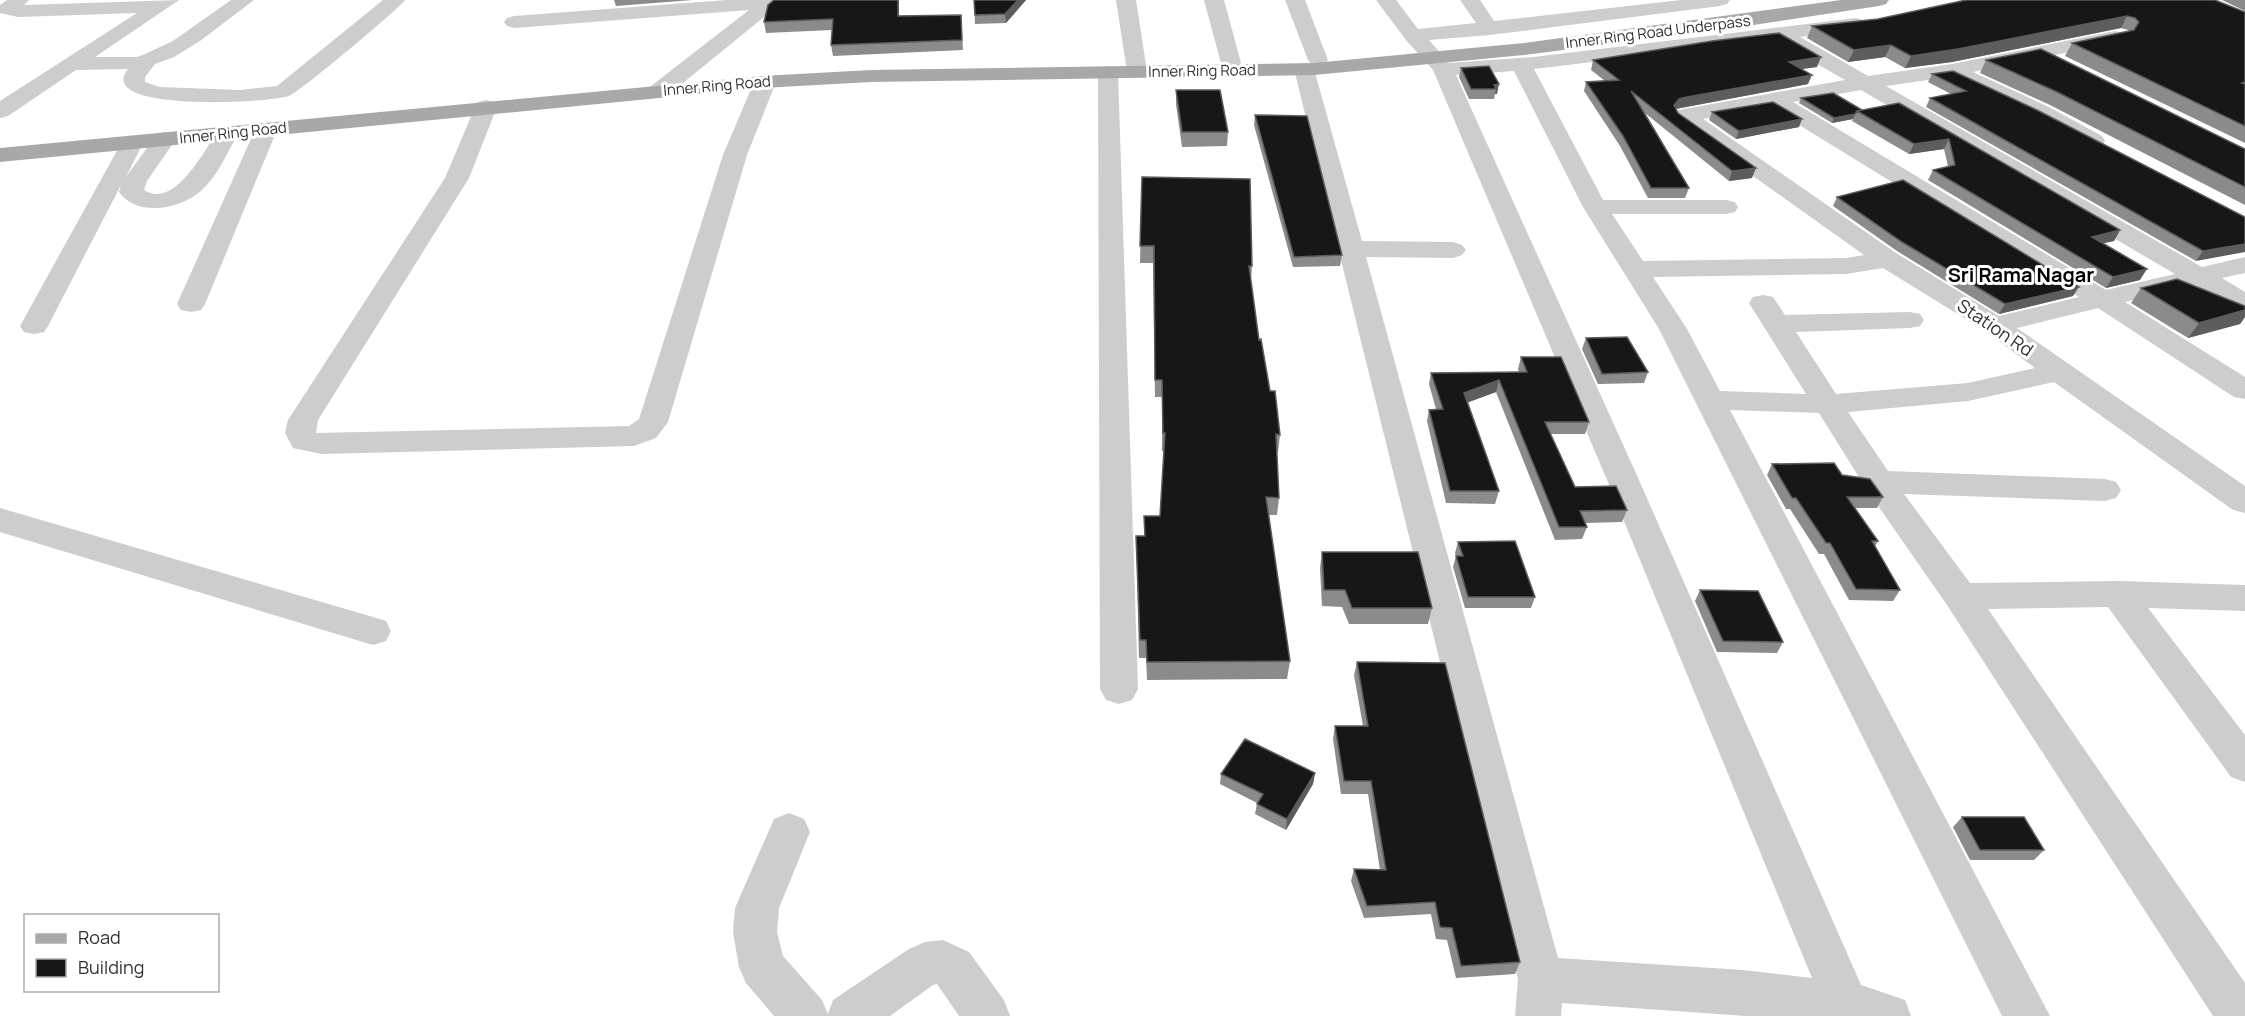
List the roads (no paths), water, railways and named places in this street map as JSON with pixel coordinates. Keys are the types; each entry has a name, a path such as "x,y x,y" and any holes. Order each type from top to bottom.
{"main road":[{"name":"Inner Ring Road Underpass","path":"1430,54 1816,0"},
{"name":"Inner Ring Road Underpass","path":"1430,54 1713,25 1878,0"},
{"name":"Inner Ring Road","path":"222,141 266,130 664,87 871,76 1311,65 1430,54"},
{"name":"Inner Ring Road","path":"0,145 858,70 1122,69 1230,63 1311,65"},
{"path":"0,155 150,146"}],"street":[{"path":"19,0 7,9 164,3"},
{"path":"72,64 148,60 171,50 244,0"},
{"path":"148,60 134,76 134,84 143,90 171,94 267,95 292,86 395,0"},
{"path":"588,17 613,0"},
{"path":"514,22 802,0"},
{"path":"1119,689 1122,69 1126,0"},
{"path":"1214,0 1230,63"},
{"path":"1295,0 1352,249 1539,997 1867,1010 1430,54 1386,0"},
{"path":"1470,0 1490,29"},
{"path":"1558,0 1574,19"},
{"path":"1430,54 1490,29 1574,19 1654,5 1720,0"},
{"path":"664,87 773,1"},
{"path":"0,111 164,3"},
{"path":"1430,54 1521,64 1872,23"},
{"path":"1778,33 2245,303"},
{"path":"1774,100 1863,83 1952,70 2120,36"},
{"path":"2038,53 2068,68"},
{"path":"1521,64 1594,207 1672,329 2026,1016"},
{"path":"1952,70 2041,112 2117,153"},
{"path":"486,107 457,178 303,420 300,433 304,441 322,444 634,436 645,431 653,422 735,155 765,82"},
{"path":"1774,100 2102,299 2245,390"},
{"name":"Station Rd","path":"1774,100 1683,116 1887,259 1995,325 2245,502"},
{"path":"191,303 266,130"},
{"path":"150,146 131,192 136,197 147,200 161,200 176,196 195,184 222,141"},
{"path":"150,146 170,163 203,157 222,141"},
{"path":"34,326 150,146"},
{"path":"1594,207 1726,207"},
{"path":"1352,249 1452,250"},
{"path":"1634,269 1846,266 1887,259"},
{"path":"1995,325 2245,265"},
{"path":"1910,320 1769,313 1878,482 1960,596 2240,1016"},
{"path":"1708,400 1828,404 1968,392 2059,372"},
{"path":"1878,482 2105,490"},
{"path":"0,520 373,631"},
{"path":"1960,596 2118,594 2243,601"},
{"path":"2118,594 2245,765"},
{"path":"789,832 757,908 755,932 762,968 806,1016"},
{"path":"850,1016 925,964 943,962 952,968 987,1016"}],"district":[{"name":"Sri Rama Nagar","path":"2021,275"}]}
